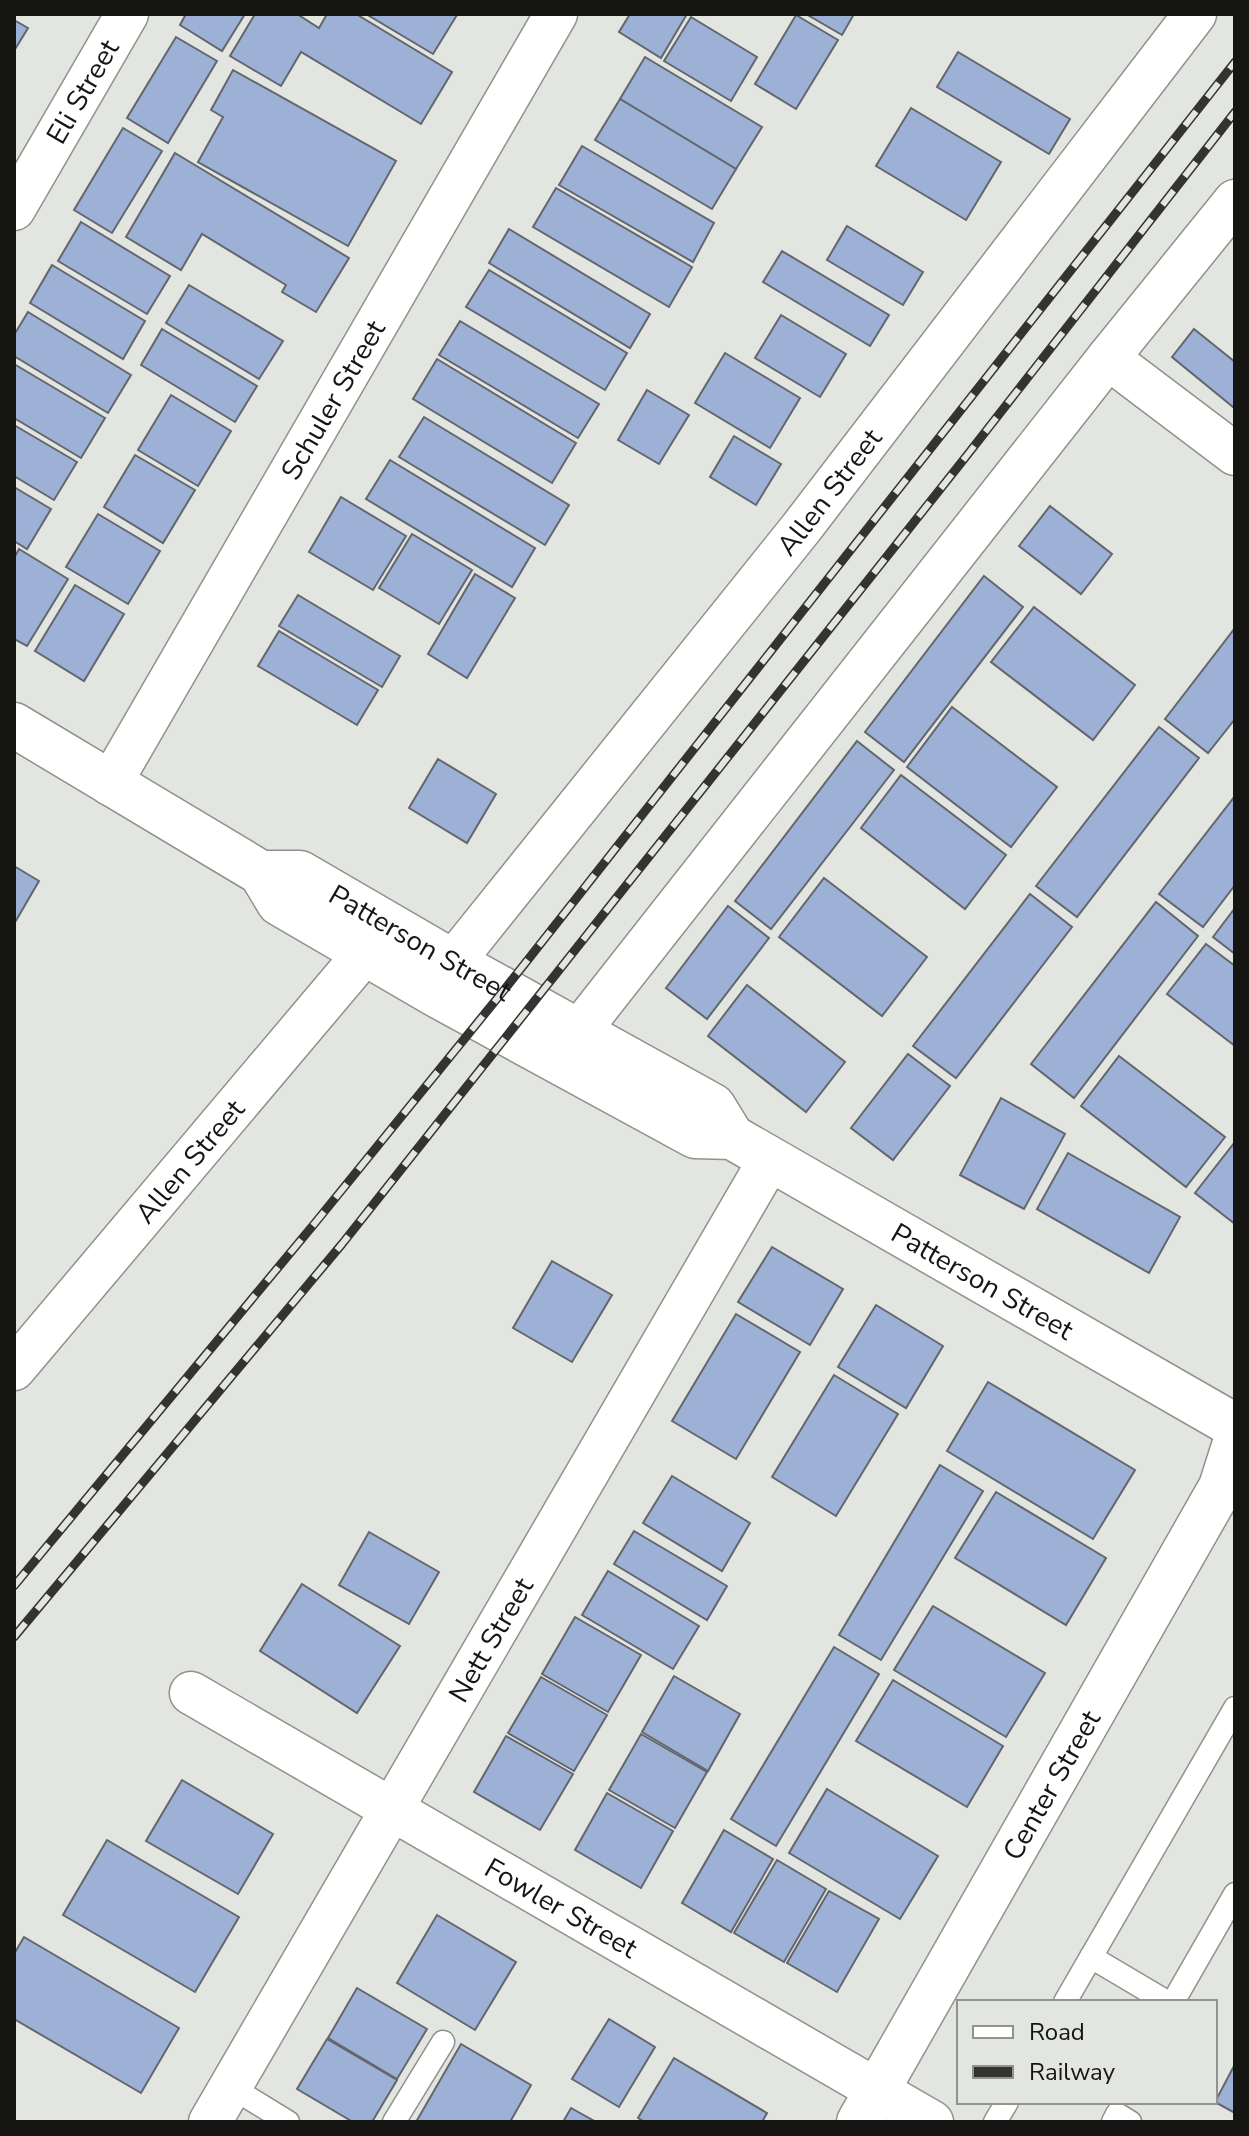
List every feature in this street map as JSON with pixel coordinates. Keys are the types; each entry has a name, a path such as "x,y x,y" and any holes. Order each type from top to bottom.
{"street":[{"name":"Eli Street","path":"14,209 127,14"},
{"name":"Schuler Street","path":"110,784 556,14"},
{"name":"Allen Street","path":"453,962 802,527 1195,14"},
{"path":"579,1031 1235,201"},
{"path":"1108,358 1235,454"},
{"name":"Patterson Street","path":"14,725 261,873 279,903 365,953 695,1136 732,1137"},
{"name":"Patterson Street","path":"261,873 300,873 713,1106 732,1137 1235,1426"},
{"name":"Allen Street","path":"14,1369 365,953"},
{"name":"Nett Street","path":"210,2122 770,1159"},
{"name":"Center Street","path":"869,2106 1221,1487 1235,1443"},
{"name":"Fowler Street","path":"191,1693 392,1809 869,2106 932,2122"}],"lane":[{"path":"1066,2000 1235,1708"},
{"path":"1171,2000 1235,1894"},
{"path":"1091,1957 1166,2000"},
{"path":"394,2122 443,2042"},
{"path":"231,2087 288,2122"},
{"path":"995,2122 1006,2104"},
{"path":"1113,2122 1117,2114 1130,2122"}],"building":[{"path":"186,14 245,14 222,51 180,25"},
{"path":"255,14 297,14 319,28 327,14 356,14 452,72 421,124 301,52 281,86 230,56"},
{"path":"366,14 456,14 457,15 433,54"},
{"path":"630,14 687,14 661,58 619,32"},
{"path":"806,14 854,14 842,35"},
{"path":"796,15 838,40 796,109 755,84"},
{"path":"691,17 757,57 731,101 664,61"},
{"path":"14,20 28,28 14,51"},
{"path":"176,37 217,61 168,143 127,118"},
{"path":"958,52 1070,119 1049,154 937,87"},
{"path":"645,57 762,127 736,169 620,99"},
{"path":"233,70 396,161 348,246 198,162 223,117 211,110"},
{"path":"620,99 736,169 712,209 595,140"},
{"path":"911,108 1001,162 966,220 876,166"},
{"path":"123,128 162,151 112,233 74,210"},
{"path":"582,146 714,223 693,262 559,185"},
{"path":"175,153 349,258 316,312 282,292 286,285 202,234 181,270 126,237"},
{"path":"556,188 692,267 669,307 533,227"},
{"path":"81,222 170,276 147,314 58,261"},
{"path":"847,226 923,272 903,305 827,260"},
{"path":"509,229 650,314 630,348 489,263"},
{"path":"782,251 889,315 870,346 763,282"},
{"path":"52,265 145,321 123,359 30,303"},
{"path":"489,270 627,353 605,390 466,307"},
{"path":"189,285 283,341 259,379 166,323"},
{"path":"28,312 131,375 108,413 14,356 14,335"},
{"path":"781,315 846,354 820,397 755,358"},
{"path":"460,321 599,404 578,438 439,355"},
{"path":"162,329 257,386 235,422 141,365"},
{"path":"1194,329 1235,362 1233,407 1172,357"},
{"path":"725,353 800,398 770,448 695,403"},
{"path":"437,359 576,443 552,483 413,399"},
{"path":"14,364 105,418 81,458 14,418"},
{"path":"647,390 689,415 659,464 618,440"},
{"path":"171,395 231,431 198,486 138,450"},
{"path":"424,417 569,505 545,545 399,457"},
{"path":"14,425 77,462 54,500 14,476"},
{"path":"734,436 781,464 756,505 710,477"},
{"path":"135,455 195,490 163,543 104,507"},
{"path":"390,460 535,548 512,587 366,499"},
{"path":"14,487 51,509 27,549 14,541"},
{"path":"341,497 406,536 373,590 309,552"},
{"path":"1050,506 1112,554 1081,594 1019,546"},
{"path":"98,514 160,551 128,604 66,567"},
{"path":"412,534 472,570 439,624 379,588"},
{"path":"19,549 68,579 27,646 14,639 14,558"},
{"path":"475,574 515,598 467,678 428,654"},
{"path":"984,576 1023,607 904,762 865,732"},
{"path":"75,585 124,614 84,681 35,651"},
{"path":"298,595 400,656 382,687 279,626"},
{"path":"1034,607 1135,685 1093,740 991,662"},
{"path":"1235,628 1235,719 1208,753 1165,719"},
{"path":"279,631 378,690 357,725 258,666"},
{"path":"952,707 1057,787 1011,847 907,767"},
{"path":"1159,727 1199,758 1077,917 1036,886"},
{"path":"857,741 894,770 771,929 735,901"},
{"path":"438,759 496,794 467,843 409,808"},
{"path":"901,775 1006,855 965,909 861,828"},
{"path":"1235,796 1235,885 1203,927 1159,894"},
{"path":"14,866 39,881 14,924"},
{"path":"824,878 927,957 882,1016 779,937"},
{"path":"1030,894 1072,927 956,1078 913,1046"},
{"path":"1156,902 1198,936 1074,1098 1031,1064"},
{"path":"728,906 769,938 707,1019 666,988"},
{"path":"1235,908 1235,954 1213,937"},
{"path":"1206,944 1235,966 1235,1046 1167,994"},
{"path":"747,985 845,1062 806,1112 708,1036"},
{"path":"908,1054 950,1086 893,1160 851,1128"},
{"path":"1119,1056 1225,1137 1186,1187 1081,1106"},
{"path":"1001,1098 1065,1134 1024,1209 960,1175"},
{"path":"1235,1142 1235,1224 1195,1193"},
{"path":"1068,1153 1180,1217 1149,1273 1037,1209"},
{"path":"772,1247 843,1289 810,1345 738,1302"},
{"path":"552,1261 612,1295 572,1362 513,1328"},
{"path":"876,1305 943,1346 906,1408 838,1367"},
{"path":"736,1314 800,1352 736,1459 672,1421"},
{"path":"834,1375 898,1414 836,1516 772,1477"},
{"path":"988,1382 1135,1470 1093,1539 947,1451"},
{"path":"940,1465 983,1491 881,1660 839,1635"},
{"path":"672,1476 750,1523 722,1571 643,1523"},
{"path":"996,1492 1106,1558 1066,1625 955,1558"},
{"path":"634,1531 727,1586 707,1620 614,1564"},
{"path":"369,1532 439,1572 409,1624 339,1585"},
{"path":"608,1571 699,1626 673,1669 582,1615"},
{"path":"302,1584 400,1646 357,1713 260,1651"},
{"path":"933,1606 1045,1673 1006,1737 894,1670"},
{"path":"575,1617 641,1655 608,1712 542,1674"},
{"path":"834,1647 879,1674 776,1846 731,1819"},
{"path":"674,1676 740,1714 708,1771 642,1732"},
{"path":"541,1677 607,1715 574,1771 508,1733"},
{"path":"893,1680 1003,1746 967,1807 856,1741"},
{"path":"641,1734 707,1772 675,1828 609,1790"},
{"path":"506,1736 573,1774 540,1830 474,1792"},
{"path":"182,1780 273,1834 238,1894 146,1841"},
{"path":"827,1789 938,1856 900,1919 789,1853"},
{"path":"607,1793 673,1831 641,1888 575,1850"},
{"path":"724,1830 773,1859 731,1932 682,1903"},
{"path":"107,1840 239,1917 195,1992 63,1915"},
{"path":"777,1860 826,1889 784,1962 734,1933"},
{"path":"829,1891 879,1919 837,1992 787,1963"},
{"path":"437,1915 516,1962 475,2030 397,1983"},
{"path":"24,1937 179,2028 141,2093 14,2019 14,1954"},
{"path":"357,1988 427,2029 397,2079 328,2038"},
{"path":"609,2019 655,2047 619,2107 572,2079"},
{"path":"327,2039 397,2080 372,2122 353,2122 297,2089"},
{"path":"461,2044 531,2085 510,2122 416,2122"},
{"path":"674,2058 767,2113 762,2122 645,2122 638,2118"},
{"path":"1235,2064 1235,2113 1217,2103"},
{"path":"571,2108 596,2122 563,2122"}],"railway":[{"path":"14,1586 504,990 1235,62"},
{"path":"14,1637 342,1244 1235,112"}]}
